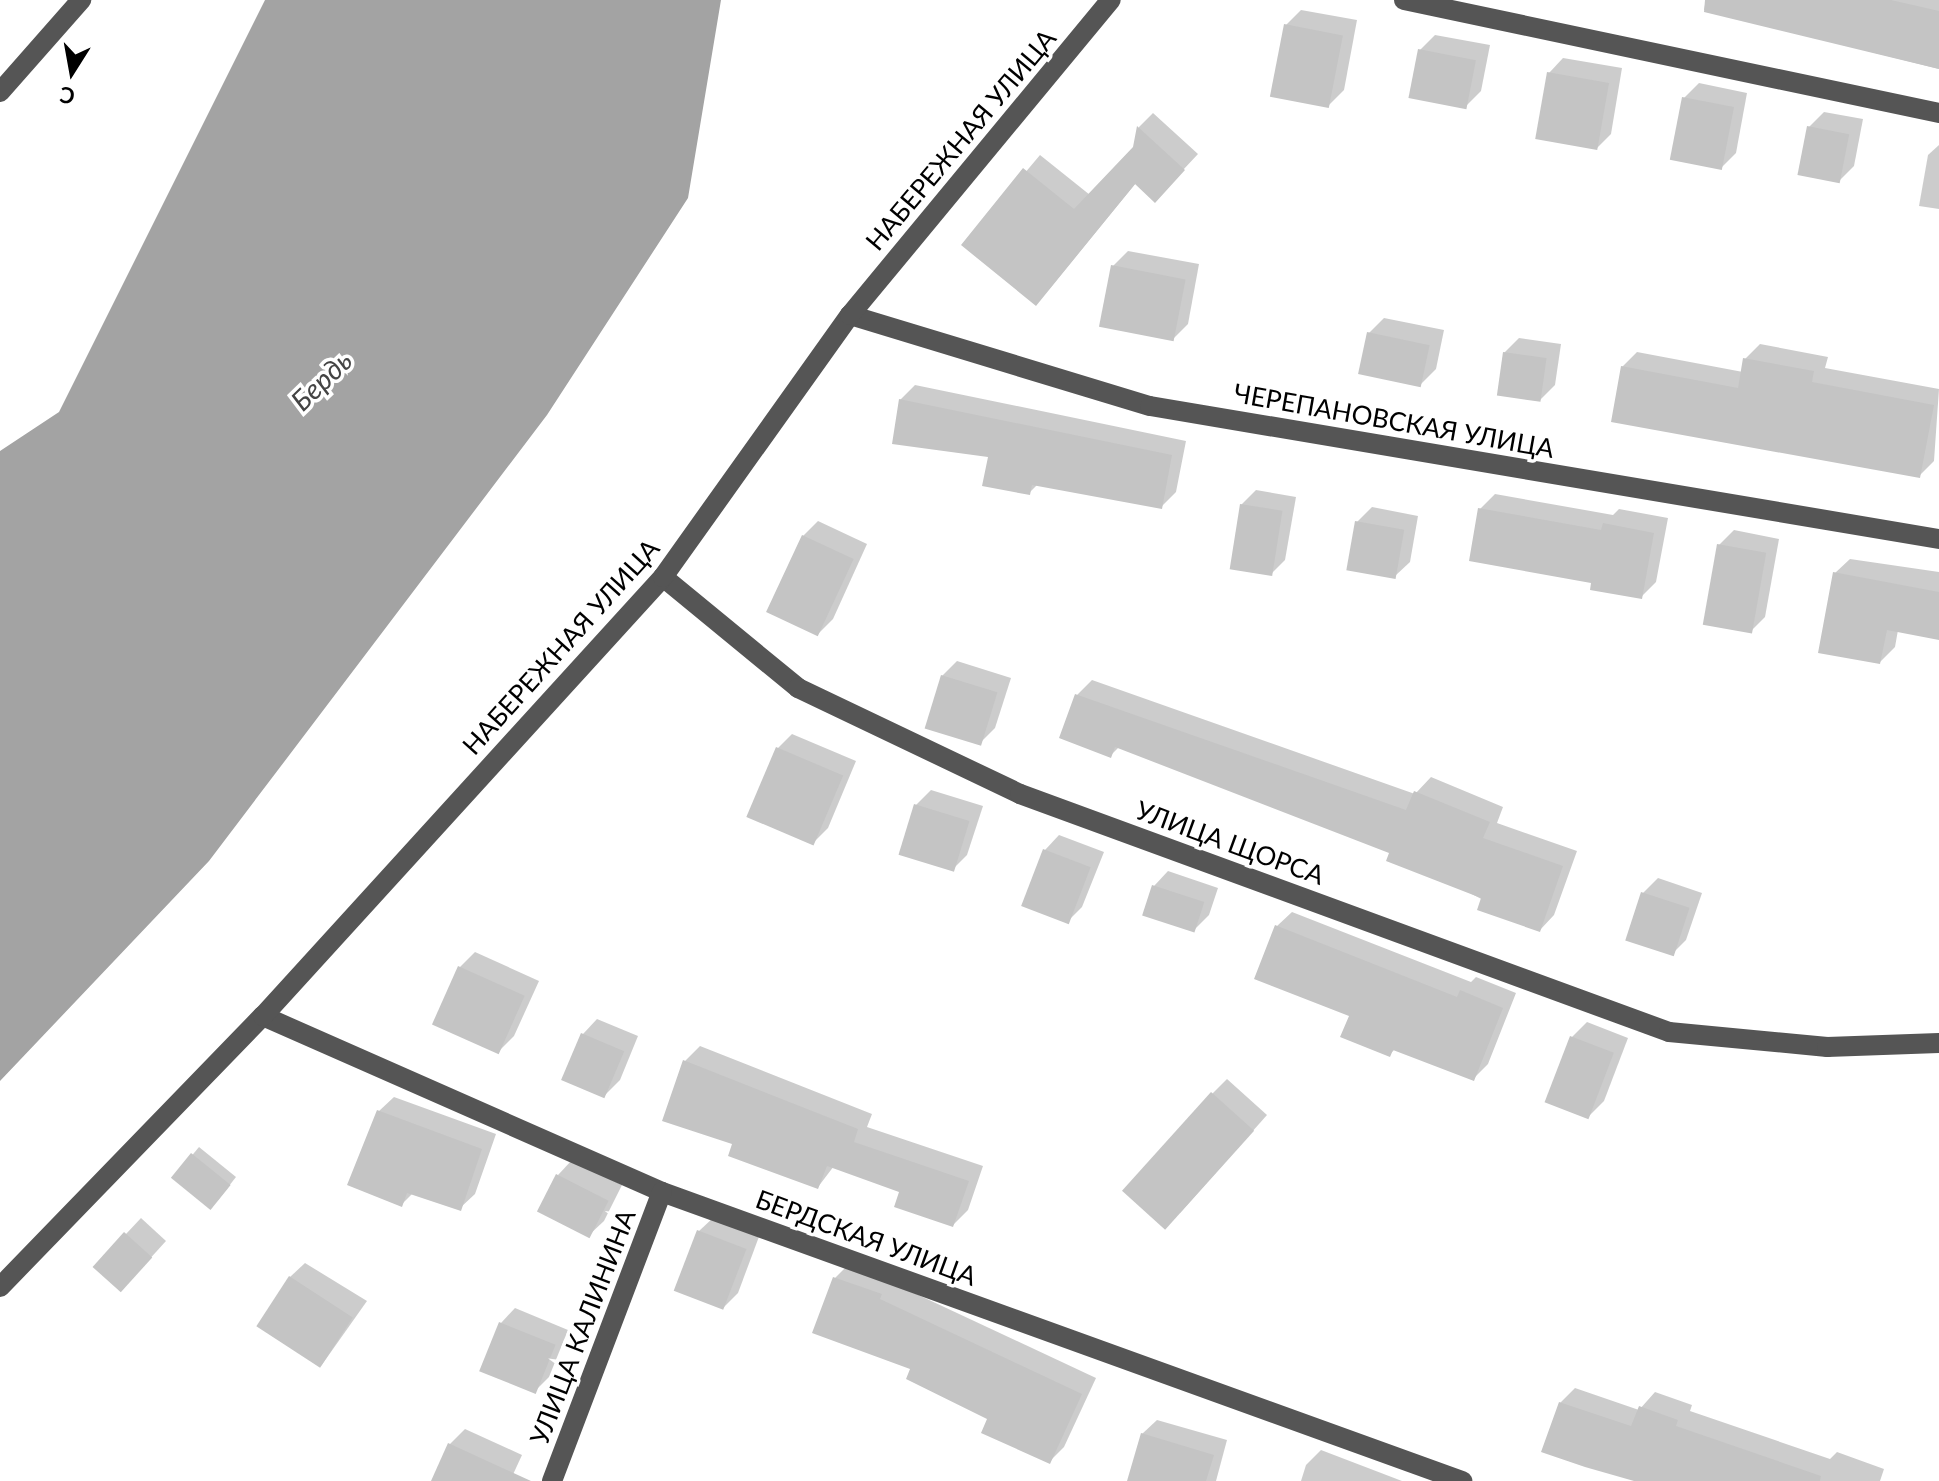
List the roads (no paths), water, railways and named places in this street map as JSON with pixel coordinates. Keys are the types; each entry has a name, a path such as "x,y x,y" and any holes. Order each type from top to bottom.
{"street":[{"path":"0,92 81,0"},
{"name":"НАБЕРЕЖНАЯ УЛИЦА","path":"0,1287 263,1016 663,577 850,315 1111,0"},
{"path":"1404,0 1939,113"},
{"name":"ЧЕРЕПАНОВСКАЯ УЛИЦА","path":"850,315 1150,406 1939,539"},
{"name":"УЛИЦА ЩОРСА","path":"663,577 798,688 1020,794 1669,1032 1827,1047 1939,1043"},
{"name":"БЕРДСКАЯ УЛИЦА","path":"263,1016 662,1192 1462,1481"},
{"name":"УЛИЦА КАЛИНИНА","path":"552,1481 662,1192"}],"water":[{"name":"Бердь","path":"265,0 721,0 688,198 547,415 209,861 0,1081 0,451 59,412"}]}
